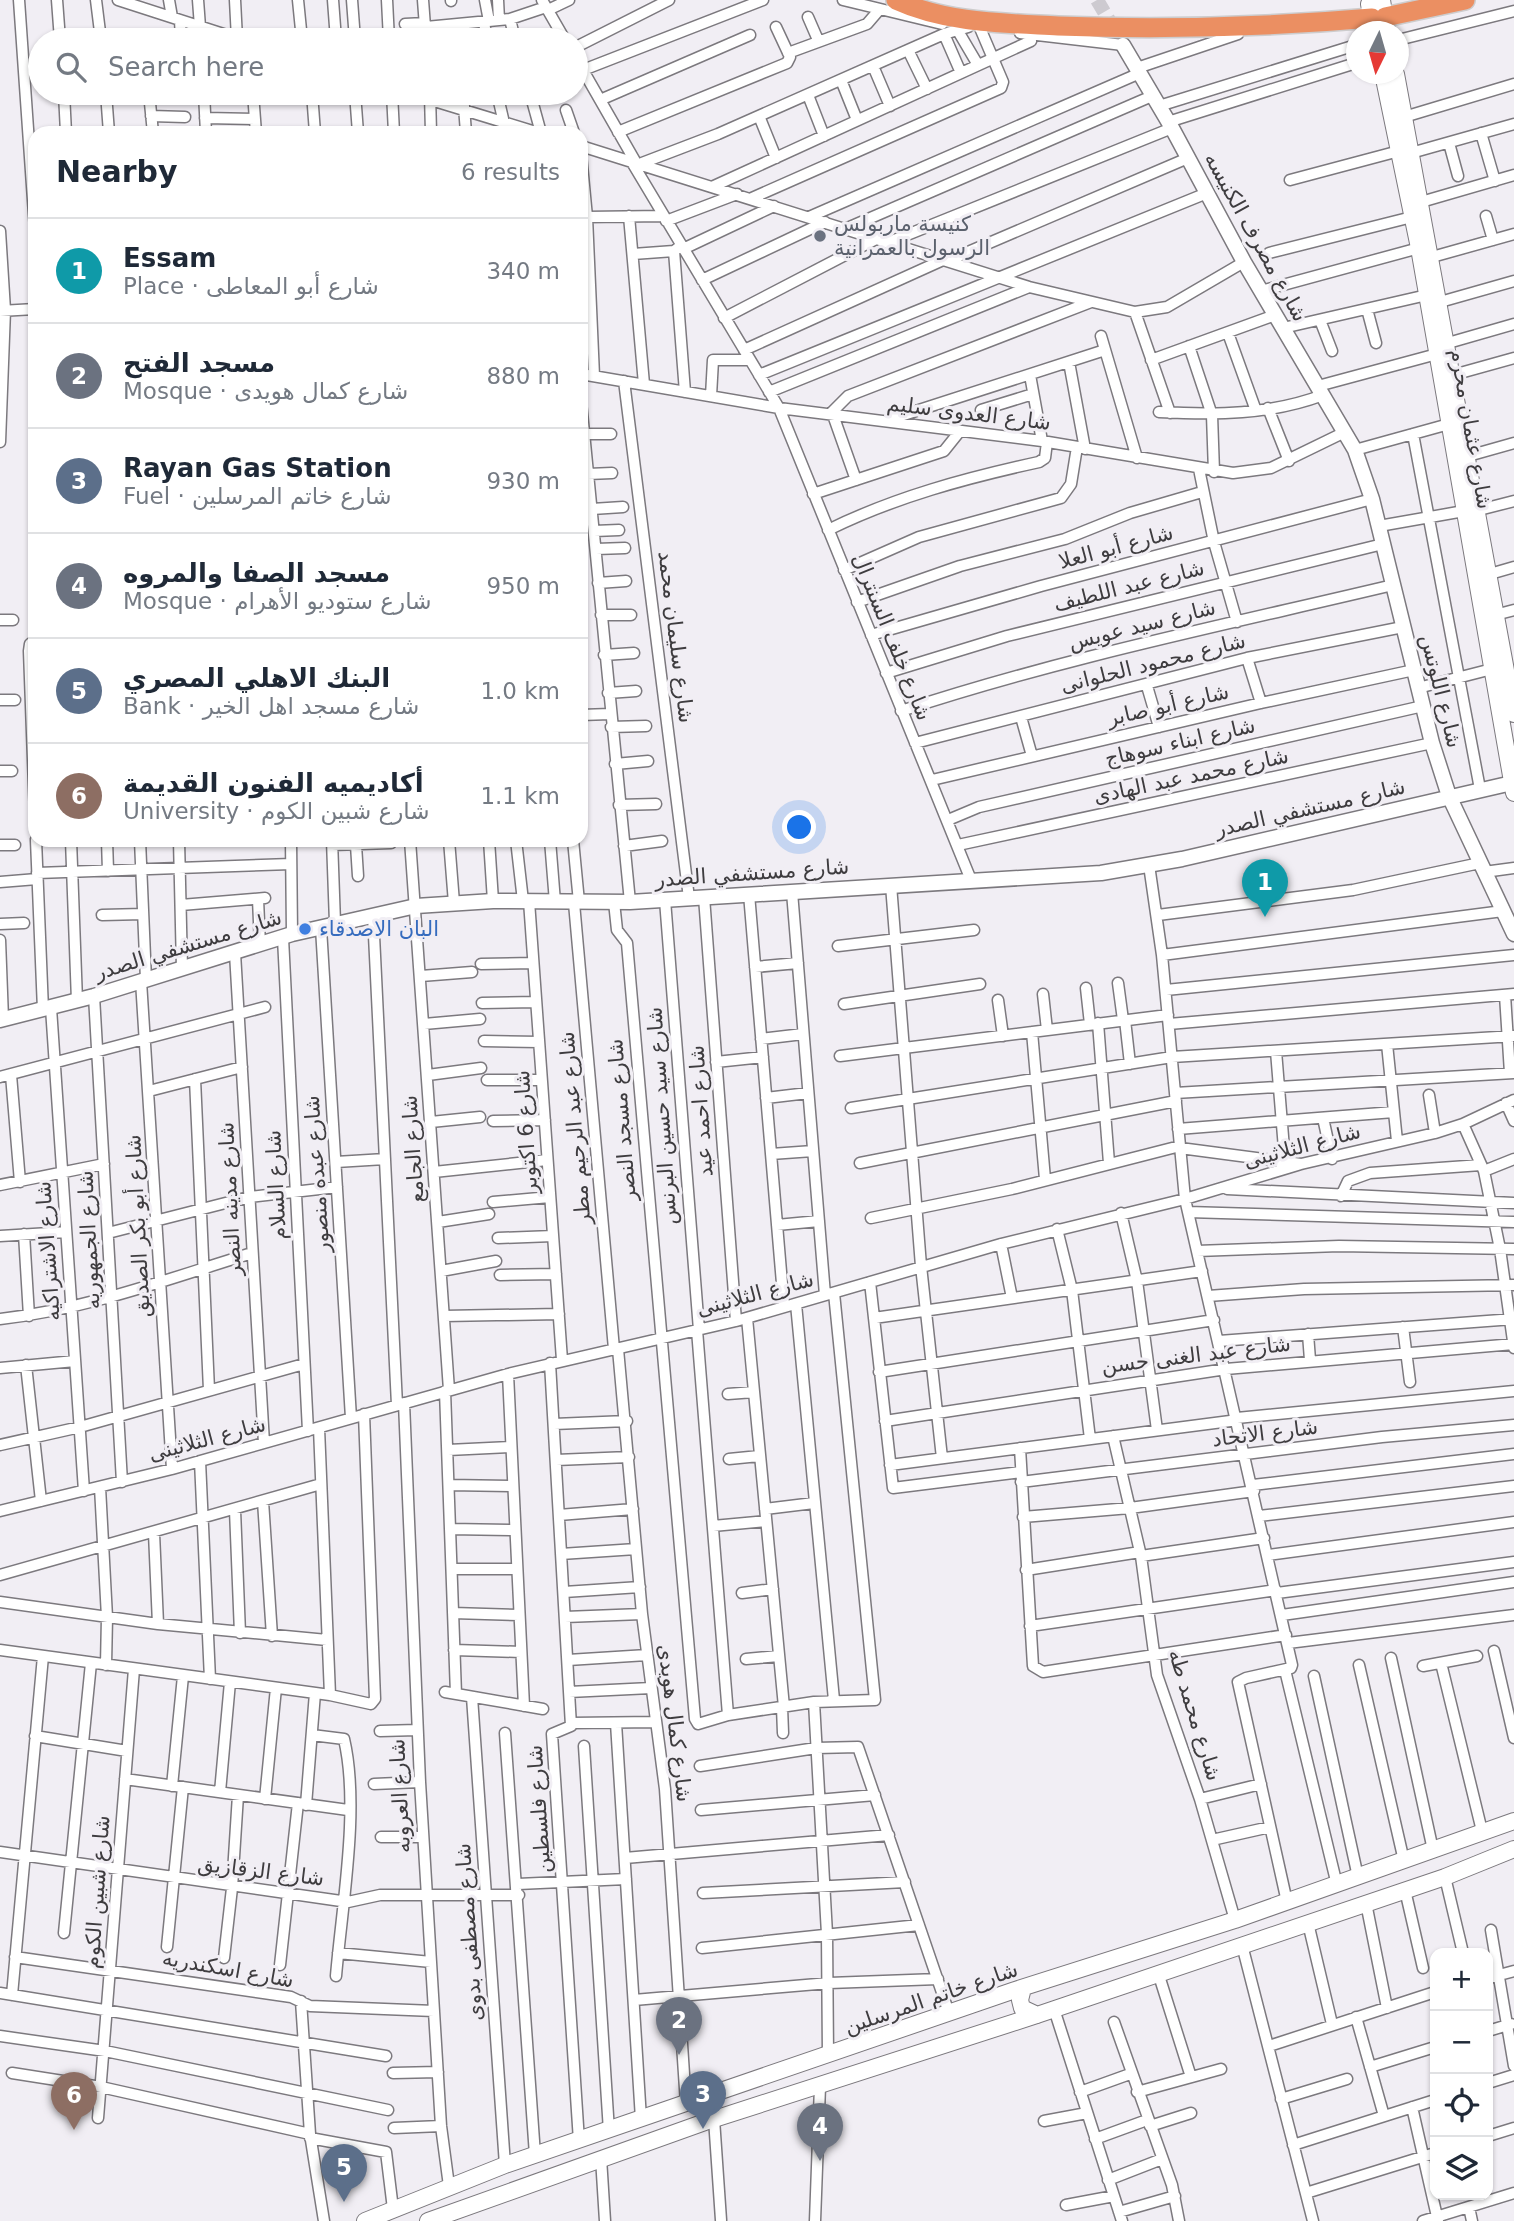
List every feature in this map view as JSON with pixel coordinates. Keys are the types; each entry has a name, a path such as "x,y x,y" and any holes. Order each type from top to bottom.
{"highway":[{"path":"887,5 959,19 1099,27 1262,26 1378,17 1465,0"}],"main road":[{"name":"شارع عثمان محرم","path":"1386,84 1421,202 1425,252 1442,349 1449,425 1471,510 1482,576 1514,712"},
{"name":"شارع عثمان محرم","path":"1398,84 1404,117 1412,217 1425,252"},
{"name":"شارع عثمان محرم","path":"1442,349 1453,376 1468,456 1471,510"},
{"name":"شارع عثمان محرم","path":"1482,576 1495,615 1503,664 1513,788"},
{"name":"شارع خاتم المرسلين","path":"365,2221 505,2165 1023,1988 1236,1920 1514,1821"},
{"path":"1452,1843 1480,1842 1514,1832"},
{"path":"428,2221 714,2119 1037,2015 1445,1877 1510,1849"},
{"path":"1023,1988 1020,2000 1022,2008 1037,2015"},
{"path":"973,2005 996,2011 999,2020 994,2029"}],"street":[{"path":"19,0 28,129"},
{"path":"57,0 59,28"},
{"path":"96,0 99,28"},
{"path":"118,0 141,4 206,28"},
{"path":"169,0 178,28"},
{"path":"198,0 200,26"},
{"path":"235,0 239,28"},
{"path":"298,0 301,28"},
{"path":"333,0 335,28"},
{"path":"352,0 354,28"},
{"path":"387,0 388,28"},
{"path":"424,0 425,28"},
{"path":"485,0 496,21 503,28"},
{"path":"493,28 498,0"},
{"path":"405,24 456,25 496,21 569,0"},
{"path":"588,41 670,0"},
{"path":"588,70 763,0"},
{"path":"843,0 887,5 963,29 978,65"},
{"path":"618,132 788,58 818,40 867,24 887,5"},
{"path":"546,6 555,28"},
{"path":"1409,37 1514,11"},
{"path":"808,17 818,40"},
{"path":"776,27 788,58"},
{"path":"752,198 1001,89 1003,82 980,28"},
{"path":"636,161 758,117 944,34 963,29 980,28 1123,45"},
{"path":"944,34 961,73"},
{"path":"809,217 1138,71 1238,34"},
{"path":"600,100 750,35"},
{"path":"714,186 1031,41"},
{"name":"شارع مصرف الكنيسه","path":"1123,45 1244,262 1355,450"},
{"path":"845,229 1156,101 1346,48"},
{"path":"908,50 927,89"},
{"path":"873,65 890,106"},
{"path":"887,243 1170,125 1346,67"},
{"path":"841,80 858,120"},
{"name":"شارع خلف السنترال","path":"588,83 636,161 679,248 702,280 779,408 971,880"},
{"path":"1404,117 1514,84"},
{"path":"808,95 824,136"},
{"path":"65,105 66,126"},
{"path":"107,105 108,126"},
{"path":"150,105 152,126"},
{"path":"204,105 206,126"},
{"path":"254,105 256,126"},
{"path":"313,105 314,126"},
{"path":"356,105 357,126"},
{"path":"393,105 394,126"},
{"path":"430,105 431,126"},
{"path":"452,105 501,125 498,105"},
{"path":"464,105 466,126"},
{"path":"533,105 538,126"},
{"path":"566,110 572,126"},
{"path":"151,116 185,117"},
{"path":"758,117 776,158"},
{"path":"205,118 255,119"},
{"path":"1290,180 1448,143 1514,124"},
{"path":"1481,133 1495,181"},
{"path":"1448,143 1458,176"},
{"path":"588,148 1029,287 1135,312 1167,307 1244,262"},
{"path":"744,350 1188,158"},
{"path":"1421,202 1514,175"},
{"path":"759,375 1206,193"},
{"path":"588,216 665,218 737,194"},
{"path":"633,254 679,248 774,206"},
{"path":"629,216 644,384"},
{"path":"1486,216 1493,240"},
{"path":"1269,253 1412,217"},
{"path":"702,280 825,222"},
{"path":"0,231 3,311 0,442"},
{"path":"1261,290 1514,234"},
{"path":"588,239 594,376"},
{"path":"724,318 876,239"},
{"path":"679,248 685,391"},
{"path":"1151,360 1228,332 1279,322 1320,320 1514,281"},
{"path":"769,391 1029,287"},
{"path":"856,480 831,415 848,396 1091,302"},
{"path":"3,311 28,309"},
{"path":"1367,309 1376,343"},
{"path":"1135,312 1165,413 1212,415 1255,408 1292,407 1321,390 1514,324"},
{"path":"1320,320 1332,351"},
{"path":"1228,332 1255,408"},
{"path":"1101,336 1137,458"},
{"path":"1189,346 1212,415 1214,472"},
{"path":"885,421 1105,350"},
{"path":"1453,376 1514,358"},
{"path":"711,396 713,360 750,360"},
{"path":"844,570 919,537 1061,498 1071,484 1081,448 1069,362"},
{"name":"شارع العدوى سليم","path":"588,375 779,408 1045,441 1214,472 1252,472 1289,461 1345,432"},
{"path":"828,530 874,508 911,495 1039,462 1045,458 1045,441 1030,375"},
{"name":"شارع سليمان محمد","path":"624,381 696,898"},
{"path":"981,410 1033,394"},
{"path":"1268,408 1289,461"},
{"path":"1355,450 1449,425"},
{"path":"813,494 947,450 960,430"},
{"path":"588,434 611,434"},
{"path":"1413,434 1480,789"},
{"path":"1468,456 1514,443"},
{"name":"شارع اللوتس","path":"1355,450 1372,499 1432,743 1449,796 1514,934"},
{"path":"1199,469 1213,542 1237,622"},
{"path":"612,473 588,474 630,902"},
{"path":"857,602 960,566 1065,539 1130,513 1202,492"},
{"name":"شارع أبو العلا","path":"871,635 1041,586 1372,499"},
{"path":"1379,526 1514,501"},
{"path":"592,509 623,508"},
{"path":"594,531 619,530"},
{"name":"شارع عبد اللطيف","path":"886,673 983,642 1383,544"},
{"path":"596,549 625,548"},
{"path":"1482,576 1514,567"},
{"path":"598,583 626,581"},
{"name":"شارع سيد عويس","path":"901,711 965,690 1393,585"},
{"path":"1495,615 1514,610"},
{"path":"601,615 631,615"},
{"path":"0,620 13,620"},
{"name":"شارع محمود الحلوانى","path":"915,743 1247,658 1403,627"},
{"path":"604,655 634,653"},
{"path":"1247,658 1261,703"},
{"path":"1418,688 1503,664"},
{"name":"شارع أبو صابر","path":"932,780 1414,670"},
{"path":"1147,685 1159,727"},
{"path":"608,693 636,691"},
{"path":"0,700 15,700"},
{"name":"شارع ابناء سوهاج","path":"948,820 979,807 1423,706"},
{"path":"588,715 610,714"},
{"path":"1021,717 1032,756"},
{"path":"611,727 646,726"},
{"name":"شارع محمد عبد الهادى","path":"958,845 1432,743"},
{"path":"615,764 648,761"},
{"name":"شارع مستشفي الصدر","path":"1,1020 77,1001 288,936 416,906 493,901 630,902 1068,876 1149,866 1480,789 1513,788"},
{"path":"619,805 656,804"},
{"path":"624,846 662,841"},
{"path":"0,845 15,845"},
{"name":"شارع الاشتراكيه","path":"36,847 47,1009 55,1063 83,1491"},
{"path":"71,847 77,1001"},
{"path":"107,847 108,871"},
{"name":"شارع أبو بكر الصديق","path":"140,847 146,1040 172,1469"},
{"path":"179,847 182,969"},
{"name":"شارع السلام","path":"292,847 288,936 296,1190 304,1364 321,1484 330,1695"},
{"name":"شارع عبده منصور","path":"332,847 328,926 337,1187 351,1418"},
{"path":"356,847 358,876"},
{"name":"شارع الجامع","path":"411,847 444,1317 454,1650 450,1693 472,1696"},
{"path":"450,847 454,903"},
{"path":"489,847 493,901"},
{"name":"شارع 6 اكتوبر","path":"517,847 534,963 559,1314 556,1362"},
{"path":"551,847 555,902"},
{"name":"شارع عبد الرحيم مطر","path":"573,847 616,1349"},
{"path":"0,882 72,872 291,864"},
{"path":"1149,866 1158,915 1185,1199 1277,1591 1287,1639 1288,1669 1336,1885"},
{"path":"1158,915 1353,890 1482,867 1514,868"},
{"path":"891,885 921,1266 942,1458"},
{"path":"728,1714 834,1700 873,1702 876,1696 819,1221 792,892"},
{"path":"749,894 784,1307"},
{"path":"181,905 261,898 260,945"},
{"name":"شارع احمد عيد","path":"696,898 742,1319 754,1392 779,1656 783,1733"},
{"name":"شارع سيد حسين البرنس","path":"666,900 728,1714"},
{"name":"شارع مسجد النصر","path":"614,902 617,930 627,943 695,1719 701,1724 728,1714"},
{"path":"1162,955 1503,911"},
{"path":"102,915 143,914"},
{"name":"شارع العروبه","path":"373,915 426,1897 441,2126 449,2186"},
{"path":"0,924 24,923"},
{"path":"838,946 974,930"},
{"path":"0,940 1,1020"},
{"name":"شارع مدينه النصر","path":"234,953 264,1443"},
{"path":"1166,990 1514,955"},
{"path":"755,967 798,962"},
{"path":"421,976 534,963"},
{"path":"1118,983 1130,1064"},
{"path":"844,1004 980,984"},
{"path":"1086,988 1102,1068 1109,1163"},
{"path":"1043,995 1047,1030"},
{"path":"840,1056 1124,1020 1168,1020 1509,995 1512,1073 1279,1087 1175,1097 1041,1130 860,1163"},
{"name":"شارع الجمهوريه","path":"94,996 122,1482"},
{"path":"998,1000 1003,1035"},
{"path":"482,1003 536,1002"},
{"path":"20,1182 6,1076 265,1007"},
{"path":"424,1024 480,1019"},
{"path":"1032,1032 1045,1179"},
{"path":"761,1039 803,1034"},
{"path":"851,1108 1172,1057 1511,1037"},
{"path":"484,1041 539,1042"},
{"path":"1387,1044 1397,1141"},
{"path":"1276,1051 1286,1161"},
{"path":"716,1062 763,1057"},
{"path":"149,1091 242,1068"},
{"path":"428,1075 481,1068"},
{"path":"195,1079 209,1390"},
{"path":"487,1080 541,1080"},
{"path":"766,1098 808,1093"},
{"path":"1429,1095 1435,1133"},
{"path":"1510,1101 1514,1121"},
{"name":"شارع الثلاثينى","path":"0,1511 172,1469 508,1374 742,1319 921,1266 1121,1213 1185,1199 1215,1188 1280,1173 1301,1164 1332,1159 1435,1133 1463,1124 1510,1101"},
{"path":"1178,1129 1394,1112"},
{"path":"431,1122 481,1117"},
{"path":"1323,1118 1332,1159"},
{"path":"493,1121 545,1120"},
{"path":"1463,1124 1482,1168 1510,1285 1514,1345"},
{"path":"871,1218 1180,1147 1301,1164"},
{"path":"771,1154 813,1151"},
{"path":"336,1161 385,1159"},
{"path":"1341,1196 1348,1181 1370,1173 1482,1168 1514,1159"},
{"path":"434,1172 547,1160"},
{"path":"0,1185 63,1175 104,1164"},
{"path":"1280,1173 1283,1192"},
{"path":"108,1233 249,1196 337,1187"},
{"path":"1215,1188 1514,1203"},
{"path":"494,1202 550,1198"},
{"path":"1188,1212 1514,1222"},
{"path":"1121,1213 1137,1281 1157,1430"},
{"path":"438,1222 489,1214"},
{"path":"777,1225 819,1221"},
{"path":"1057,1230 1072,1290 1090,1439"},
{"path":"0,1236 66,1232"},
{"path":"24,1234 29,1316"},
{"path":"498,1238 553,1236"},
{"path":"1001,1244 1012,1298"},
{"path":"1198,1251 1339,1246 1514,1249"},
{"path":"0,1319 72,1309 252,1253"},
{"path":"441,1271 496,1261"},
{"path":"874,1318 1202,1271"},
{"path":"500,1275 556,1273"},
{"path":"870,1282 890,1465 1238,1419 1514,1391"},
{"path":"1208,1297 1304,1289 1510,1285"},
{"path":"796,1304 834,1700"},
{"path":"444,1317 559,1314"},
{"path":"1219,1341 1512,1319"},
{"path":"879,1372 1214,1320"},
{"path":"1403,1327 1410,1382"},
{"path":"1308,1334 1310,1360"},
{"name":"شارع عبد الغنى حسن","path":"885,1421 1226,1369 1514,1345"},
{"name":"شارع كمال هويدى","path":"616,1349 626,1421 642,1614 670,1855 676,1997 686,2104"},
{"path":"0,1368 75,1361"},
{"path":"556,1362 554,1424 571,1723 654,1722"},
{"path":"0,1445 79,1427 304,1364"},
{"path":"26,1365 41,1501"},
{"path":"508,1374 524,1706"},
{"path":"728,1394 754,1392"},
{"path":"0,1650 330,1695 367,1704 375,1699 364,1414"},
{"path":"554,1424 626,1421"},
{"name":"شارع الاتحاد","path":"890,1465 892,1486 895,1489 1121,1469 1514,1424"},
{"name":"شارع محمد طه","path":"1113,1436 1141,1554 1154,1657 1236,1920"},
{"path":"447,1450 511,1447"},
{"path":"1020,1448 1033,1666 1043,1672 1287,1639 1514,1615"},
{"path":"1023,1517 1130,1507 1514,1454"},
{"path":"729,1459 759,1456"},
{"path":"556,1460 629,1457"},
{"path":"200,1461 210,1679"},
{"path":"0,1575 321,1484"},
{"path":"449,1485 513,1486"},
{"path":"1259,1516 1514,1486"},
{"path":"100,1487 105,1547 106,1665"},
{"path":"264,1501 272,1636"},
{"path":"765,1509 814,1503"},
{"path":"559,1515 633,1509"},
{"path":"235,1510 240,1633"},
{"path":"713,1526 766,1521"},
{"path":"1268,1555 1514,1522"},
{"path":"450,1530 515,1530"},
{"path":"155,1533 158,1624"},
{"path":"1026,1570 1264,1538"},
{"path":"561,1554 636,1549"},
{"path":"1030,1626 1277,1591 1514,1562"},
{"path":"452,1569 517,1569"},
{"path":"1282,1615 1514,1582"},
{"path":"564,1592 640,1587"},
{"path":"742,1593 772,1589"},
{"path":"0,1602 158,1624 327,1640"},
{"path":"453,1613 519,1615"},
{"path":"565,1617 642,1614"},
{"path":"454,1650 521,1652"},
{"path":"1494,1651 1514,1738"},
{"path":"568,1660 647,1655"},
{"path":"12,1995 43,1656"},
{"path":"746,1659 779,1656"},
{"path":"1423,1666 1477,1656"},
{"path":"1391,1658 1433,1850"},
{"path":"1441,1662 1482,1831"},
{"path":"64,1933 91,1663"},
{"path":"1359,1665 1404,1861"},
{"name":"شارع شبين الكوم","path":"98,2118 109,2012 117,1870 134,1669"},
{"path":"1287,1902 1238,1682 1240,1679 1288,1669"},
{"path":"167,1947 174,1879 183,1676"},
{"path":"1314,1676 1358,1877"},
{"path":"220,1793 230,1682"},
{"path":"265,1799 276,1688"},
{"path":"569,1692 650,1688"},
{"path":"281,1965 288,1895 312,1735 315,1693"},
{"path":"472,1696 543,1709"},
{"name":"شارع مصطفى بدوى","path":"472,1696 505,2165"},
{"path":"814,1702 829,1983 828,2056"},
{"name":"شارع فلسطين","path":"571,1723 570,1729 552,1734 564,1882 579,2141"},
{"path":"616,1723 642,2119"},
{"path":"380,1731 417,1730"},
{"path":"505,1733 535,2155"},
{"path":"312,1735 344,1739 350,1778 336,1976"},
{"path":"35,1736 127,1751"},
{"path":"700,1766 816,1748 855,1745 860,1748 949,2013"},
{"path":"584,1746 609,2131"},
{"path":"125,1779 348,1810"},
{"path":"374,1784 420,1783"},
{"path":"1200,1799 1261,1784"},
{"path":"224,1958 232,1888 237,1795"},
{"path":"701,1810 875,1795"},
{"path":"1212,1840 1270,1826"},
{"path":"625,1858 889,1835"},
{"path":"382,1837 423,1837"},
{"name":"شارع الزقازيق","path":"0,1852 232,1888 342,1901 380,1895 485,1896 564,1882 626,1879"},
{"path":"1445,1877 1462,1948"},
{"path":"703,1893 905,1881"},
{"path":"1405,1890 1423,1968"},
{"path":"1366,1903 1387,2008"},
{"path":"1308,1923 1332,2024"},
{"path":"702,1948 919,1924"},
{"path":"1491,1930 1492,1948"},
{"path":"1242,1945 1313,2221"},
{"path":"338,1953 431,1962"},
{"name":"شارع اسكندريه","path":"15,1957 291,1997 310,2006 434,2011"},
{"path":"1514,1971 1493,1976 1510,2024 1514,2066"},
{"path":"634,2000 829,1983 938,1979"},
{"path":"1161,1983 1191,2077"},
{"path":"0,1993 386,2056"},
{"path":"1269,2046 1430,1994"},
{"path":"301,2001 310,2136 324,2221"},
{"path":"1054,2009 1120,2216 1175,2196"},
{"path":"1356,2017 1384,2116"},
{"path":"1114,2022 1130,2074 1175,2196 1179,2221"},
{"path":"1493,2029 1510,2024"},
{"path":"0,2036 105,2051 388,2110"},
{"path":"1370,2067 1430,2049"},
{"path":"1137,2092 1220,2069"},
{"path":"393,2073 438,2072"},
{"path":"12,2073 101,2087 386,2152 393,2209"},
{"path":"1080,2092 1130,2074"},
{"path":"1493,2081 1514,2075"},
{"path":"1282,2099 1348,2079"},
{"path":"815,2221 820,2086"},
{"path":"1293,2145 1430,2102"},
{"path":"1412,2107 1437,2219"},
{"path":"1044,2121 1087,2113"},
{"path":"1096,2139 1191,2113"},
{"path":"714,2119 721,2220"},
{"path":"394,2128 441,2126"},
{"path":"1493,2135 1514,2128"},
{"path":"1306,2193 1430,2155"},
{"path":"601,2158 605,2221"},
{"path":"1108,2180 1162,2158"},
{"path":"1423,2221 1437,2219 1514,2193"},
{"path":"1066,2205 1114,2196"},
{"path":"1469,2207 1472,2221"}],"tunnel":[{"path":"1097,0 1116,32"}],"place":[{"name":"كنيسة ماربولس الرسول بالعمرانية","path":"820,236"},
{"name":"Essam","path":"1265,917"},
{"name":"البان الاصدقاء","path":"305,929"},
{"name":"مسجد الفتح","path":"679,2055"},
{"name":"Rayan Gas Station","path":"703,2129"},
{"name":"أكاديميه الفنون القديمة","path":"74,2130"},
{"name":"مسجد الصفا والمروه","path":"820,2161"},
{"name":"البنك الاهلي المصري","path":"344,2202"}]}
